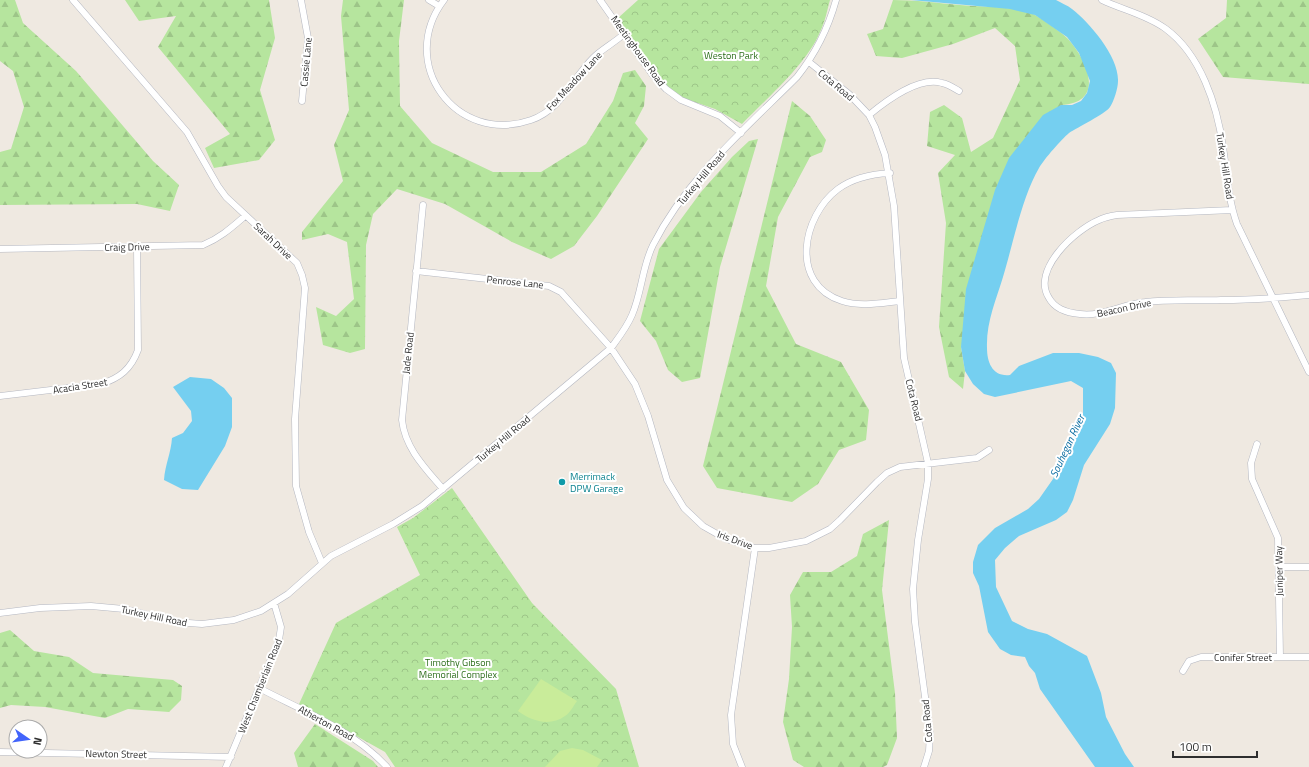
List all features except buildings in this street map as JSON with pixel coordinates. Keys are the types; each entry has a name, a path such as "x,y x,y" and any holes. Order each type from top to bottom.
{"street":[{"name":"Sarah Drive","path":"73,0 187,132 218,186 245,216 297,263 305,288 295,419 296,486 309,532 322,563"},
{"name":"Cassie Lane","path":"301,0 308,38 302,101"},
{"path":"429,0 439,6"},
{"name":"Fox Meadow Lane","path":"444,0 439,6 431,23 427,41 427,60 432,78 441,94 454,108 470,118 492,124 506,125 524,122 549,110 564,96 592,58 624,34"},
{"name":"Meetinghouse Road","path":"600,0 652,74 666,89 681,100 720,116 741,133"},
{"name":"Turkey Hill Road","path":"0,613 40,608 91,606 124,609 176,622 202,624 234,620 261,610 274,603 292,590 322,563 342,549 414,512 611,348 626,328 632,314 645,264 665,224 689,189 741,133 797,77 809,62 826,33 836,0"},
{"name":"Turkey Hill Road","path":"1102,0 1143,17 1166,30 1176,38 1192,59 1208,89 1220,127 1232,210 1239,230 1260,274 1274,298 1309,372"},
{"name":"Cota Road","path":"809,62 849,94 869,115 881,142 890,173 894,206 899,301 904,358 928,463 928,480 918,540 913,589 915,622 930,734 929,751 924,767"},
{"path":"869,115 895,95 919,84 941,82 959,91"},
{"path":"890,173 855,179 838,189 824,202 810,226 807,251 808,265 813,278 820,288 831,296 843,301 856,303 899,301"},
{"name":"Jade Road","path":"423,205 403,406 403,434 416,457 443,489"},
{"name":"Beacon Drive","path":"1232,210 1117,215 1098,220 1081,231 1054,258 1046,275 1046,294 1060,309 1086,315 1144,302 1274,298 1309,295"},
{"name":"Craig Drive","path":"0,249 203,245 216,240 245,216"},
{"name":"Acacia Street","path":"0,396 102,384 114,380 125,372 133,362 138,350 137,247"},
{"name":"Penrose Lane","path":"416,271 549,286 560,292 611,348"},
{"name":"Iris Drive","path":"611,348 636,384 648,416 668,480 684,508 698,522 714,533 726,539 754,548 782,547 806,541 818,535 840,520 876,482 887,473 900,467 977,458 989,450"},
{"name":"Juniper Way","path":"1257,444 1251,463 1252,479 1278,538 1280,657"},
{"path":"742,767 733,744 731,716 754,548"},
{"path":"1279,567 1309,567"},
{"name":"West Chamberlain Road","path":"226,767 281,634 280,620 274,603"},
{"name":"Conifer Street","path":"1183,670 1189,662 1197,658 1309,657"},
{"name":"Atherton Road","path":"259,688 342,731 364,745 387,767"},
{"name":"Newton Street","path":"0,752 231,757"}],"green space":[{"path":"0,0 15,0 23,23 76,71 153,161 179,185 170,211 137,204 0,205 0,152 11,149 24,107 13,71 0,61"},
{"path":"125,0 269,0 275,38 260,90 275,140 259,160 214,168 205,148 230,134 158,47 176,16 139,21"},
{"path":"343,0 404,0 399,41 400,106 432,143 493,172 541,172 586,144 613,101 623,73 635,70 646,86 644,106 635,123 648,139 597,216 574,246 551,259 512,242 445,204 397,189 373,214 366,245 365,349 350,353 323,345 316,307 336,316 354,299 347,242 328,234 302,240 302,232 343,181 334,145 349,110 341,16"},
{"name":"Weston Park","path":"638,0 830,0 822,28 806,56 785,81 742,124 715,109 683,98 666,87 654,74 618,18"},
{"path":"893,0 999,7 1028,12 1057,29 1067,38 1081,57 1089,79 1088,89 1084,97 1075,102 1061,105 961,347 965,371 963,389 949,377 939,327 946,223 938,173 955,155 927,146 930,112 944,105 962,118 971,152 993,138 1020,80 1015,46 995,28 953,44 902,58 876,56 867,34 883,29"},
{"path":"1227,0 1309,0 1309,84 1223,77 1198,39 1226,18"},
{"path":"792,101 810,116 826,140 822,152 810,157 778,217 766,286 796,344 841,362 869,410 866,440 839,450 818,484 792,502 717,488 703,466"},
{"path":"758,139 720,267 700,378 682,382 668,370 656,341 640,321 659,249 701,192 732,157 749,141"},
{"name":"Timothy Gibson Memorial Complex","path":"452,488 532,603 616,689 639,767 395,767 385,752 299,704 336,623 420,575 397,527 413,518"},
{"path":"889,520 882,590 895,693 897,738 887,765 883,767 804,767 793,760 783,722 789,679 792,627 790,595 803,572 831,572 857,556 863,534"},
{"path":"10,630 34,651 69,657 93,673 173,680 182,686 181,700 169,712 128,709 105,718 45,707 11,705 0,708 0,633"},
{"path":"541,679 577,701 569,713 565,716 547,722 529,718 518,711"},
{"path":"315,724 373,761 378,767 298,767 294,753"},
{"path":"572,748 583,750 602,760 597,767 545,767 560,751"}],"water":[{"path":"911,0 1056,0 1072,9 1095,32 1109,51 1117,72 1117,87 1110,107 1103,113 1069,133 1045,159 1033,180 1018,221 992,312 988,330 987,354 992,368 999,374 1004,375 1010,375 1019,366 1053,353 1079,353 1098,357 1111,363 1116,373 1115,408 1110,424 1084,465 1073,500 1067,512 1056,520 1019,536 1005,548 995,560 996,587 1012,621 1028,629 1047,634 1087,656 1101,693 1106,717 1125,754 1134,767 1095,767 1040,689 1035,673 1029,666 1025,657 1011,655 1000,649 988,632 979,586 973,573 973,562 978,545 995,528 1028,509 1039,499 1053,479 1083,414 1083,388 1071,381 995,397 984,394 973,384 965,371 961,347 966,289 995,190 1009,158 1043,115 1061,105 1072,105 1081,101 1087,93 1090,81 1079,53 1067,37 1035,15 1010,9"},
{"path":"190,377 211,379 224,388 232,398 232,427 225,446 198,490 182,489 164,480 172,438 183,433 192,421 191,411 173,387"}],"place":[{"name":"Merrimack DPW Garage","path":"562,482"}],"water label":[{"name":"Souhegan River","path":"1067,446"}]}
